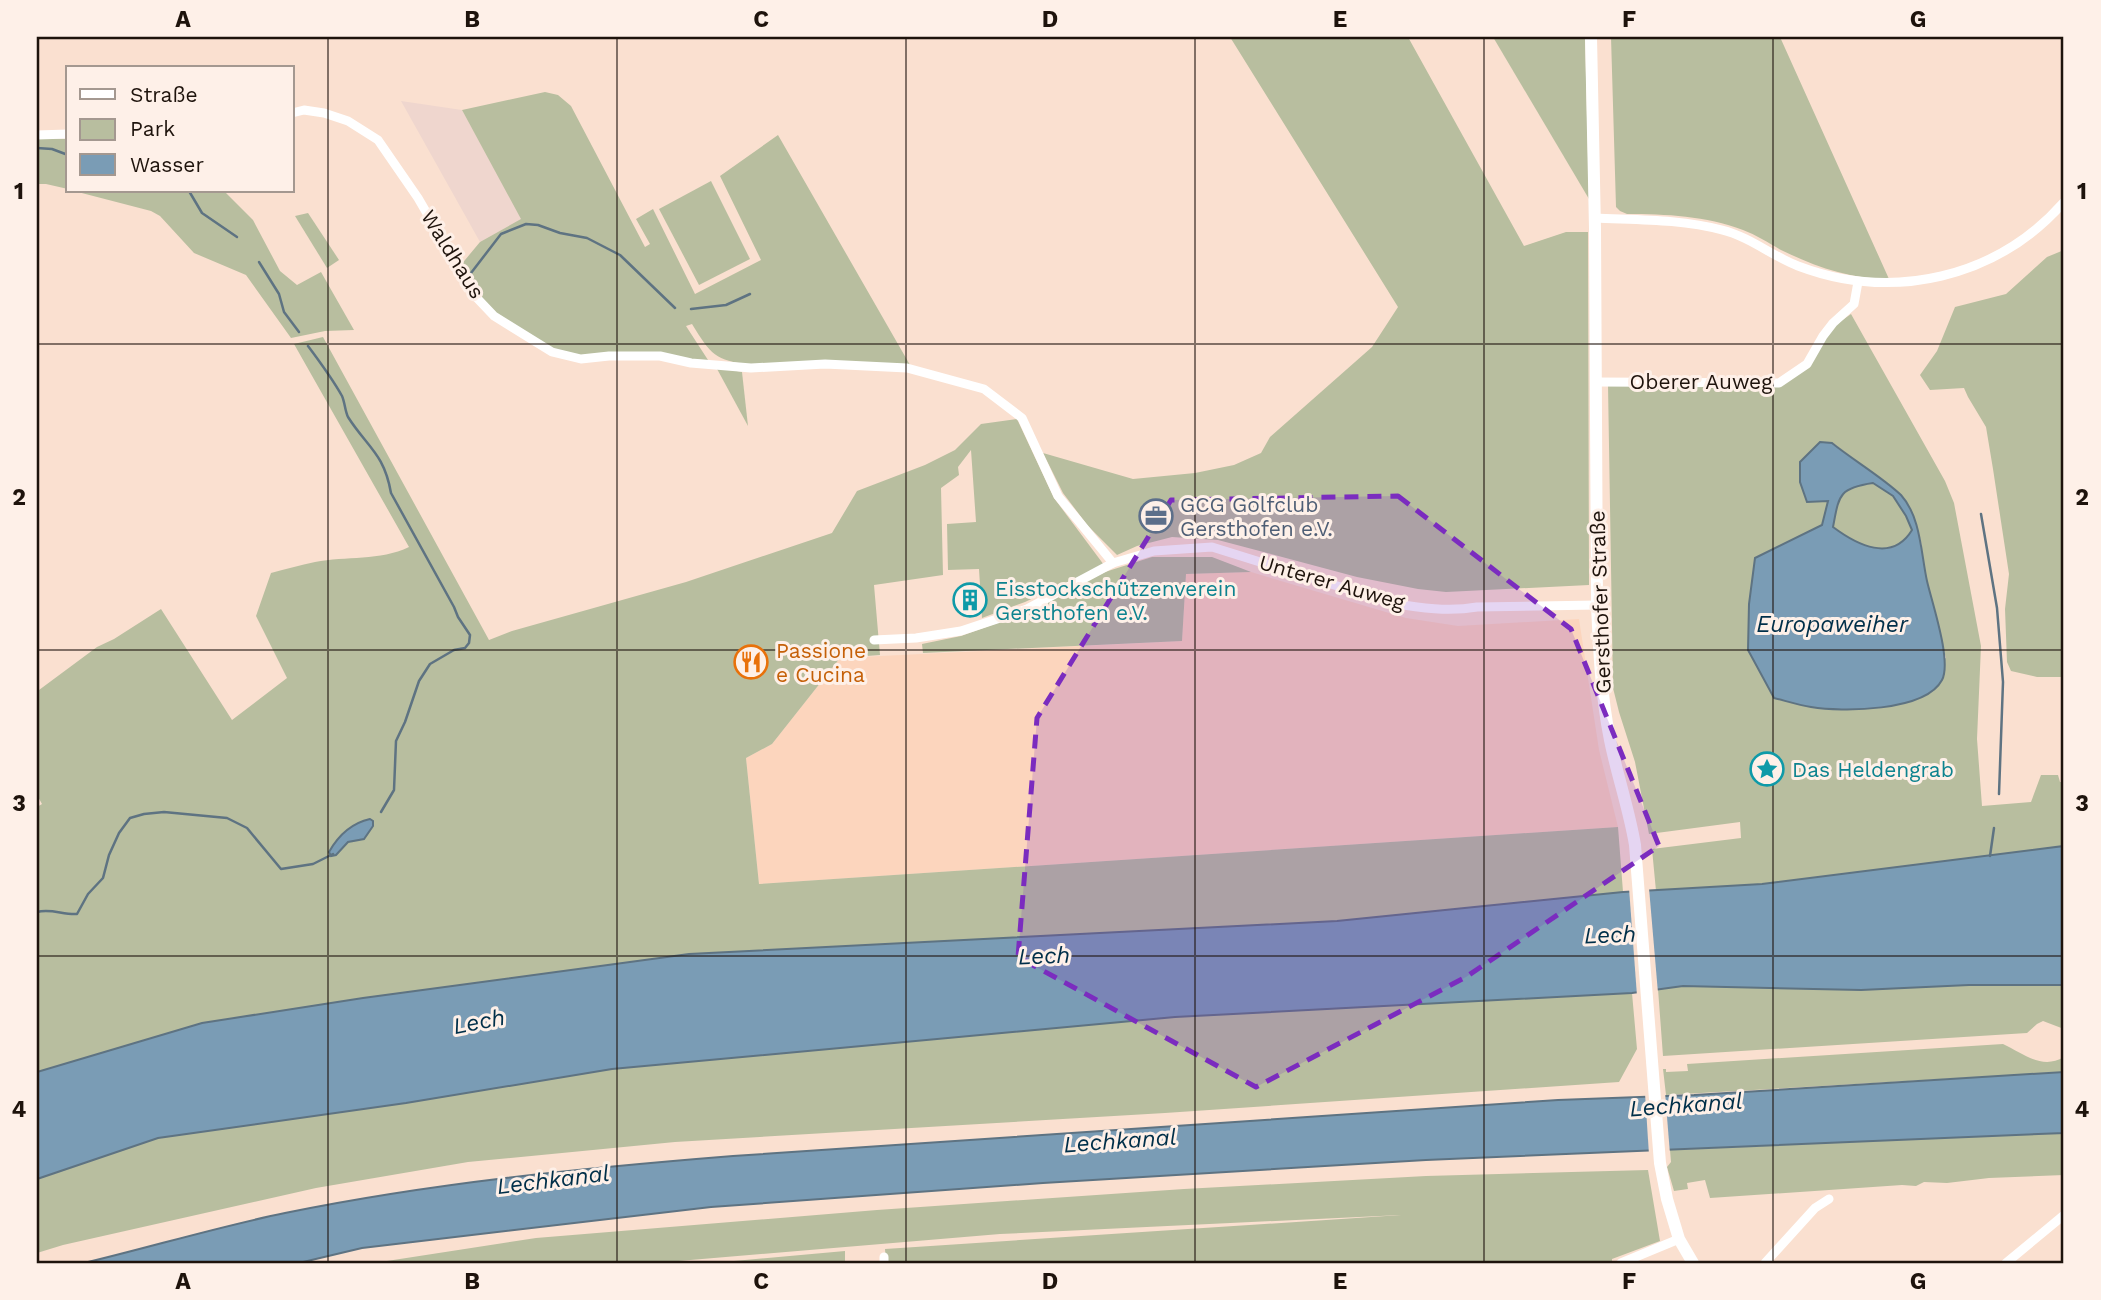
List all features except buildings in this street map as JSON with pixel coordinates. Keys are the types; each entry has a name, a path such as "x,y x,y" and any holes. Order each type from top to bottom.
{"main road":[{"name":"Gersthofer Straße","path":"1591,37 1597,382 1597,606 1603,698 1636,859 1660,1163 1679,1239 1693,1263"}],"street":[{"name":"Waldhaus","path":"294,112 304,110 324,113 348,121 378,140 418,198 475,296 494,316 552,352 581,359 660,356 691,363 751,368 825,364 906,368 984,389 1022,418 1058,496 1113,563"},
{"path":"37,135 66,134"},
{"path":"1595,218 1676,222 1721,229 1744,237 1795,265 1858,282 1886,283 1934,278 1975,267 2011,248 2064,202"},
{"name":"Oberer Auweg","path":"1597,382 1779,383 1807,364 1823,335 1854,304 1858,282"},
{"name":"Unterer Auweg","path":"874,640 916,638 961,631 1027,608 1113,563 1154,551 1212,547 1392,603 1414,607 1460,610 1477,607 1597,606"},
{"path":"1765,1263 1815,1208 1829,1199"},
{"path":"2006,1263 2064,1215"},
{"path":"1621,1263 1679,1239"}],"highlighted area":[{"path":"1398,496 1571,629 1659,846 1466,977 1256,1087 1018,957 1037,718 1171,500"}],"shaded area":[{"path":"401,101 462,110 522,219 480,242"},
{"path":"1251,572 1406,618 1458,626 1579,619 1599,750 1618,827 759,884 746,758 772,744 840,658 1182,641 1186,574"}],"green space":[{"path":"1230,37 1408,37 1524,246 1566,232 1588,232 1589,585 1446,592 1418,589 1357,577 1218,540 1172,537 1137,546 1117,555 1088,526 1063,493 1043,453 1133,479 1195,473 1234,465 1261,453 1270,437 1372,347 1398,307"},
{"path":"1493,37 1585,37 1589,199"},
{"path":"1611,37 1780,37 1889,279 1861,277 1820,267 1729,225 1671,215 1627,214 1620,211 1616,207"},
{"path":"545,92 558,95 571,106 645,247 650,244 636,219 653,209 695,294 761,260 720,176 778,135 910,365 738,363 721,358 709,349 692,324 686,326 708,360 580,356 552,349 494,312 478,295 460,266 480,242 521,219 462,110"},
{"path":"37,138 66,139 66,189 37,184"},
{"path":"711,181 750,259 699,285 659,209"},
{"path":"78,192 225,192 253,220 280,271 297,285 321,272 354,330 325,331 291,338 246,275 194,253 160,216 151,211"},
{"path":"308,213 339,260 327,268 295,216"},
{"path":"2064,250 2064,677 2037,677 2011,671 2007,662 2005,609 2009,574 1986,427 1964,388 1930,390 1920,375 1937,351 1955,307 2006,294 2047,257"},
{"path":"1851,314 1945,481 1954,503 1981,646 1977,739 1982,806 2031,802 2041,775 2058,775 2060,782 2064,782 2064,846 1762,884 1656,891 1652,849 1741,838 1740,822 1649,834 1635,762 1613,688 1608,385 1785,383 1837,324","holes":["1833,443 1902,496 1912,513 1921,541 1924,569 1946,658 1813,707 1774,698 1748,650 1755,558 1822,525 1828,500"]},
{"path":"323,337 489,640 512,631 686,582 832,533 857,491 925,465 955,450 981,424 1017,419 1054,498 1104,565 1025,602 982,618 979,569 948,570 947,524 976,522 971,450 958,467 959,475 941,488 943,575 874,585 880,655 840,658 772,744 746,758 759,884 1618,827 1623,892 1337,921 689,954 363,998 202,1023 37,1072 37,807 42,804 37,795 37,687 39,690 97,647 161,609 232,720 287,678 256,616 271,573 315,562 375,556 409,547 294,344","holes":["357,823 373,826 364,839 348,842 331,856 329,852 343,833"]},
{"path":"716,367 742,372 748,426"},
{"path":"1873,483 1893,496 1912,530 1904,540 1894,546 1874,548 1863,545 1833,527 1842,495 1853,488"},
{"path":"1152,557 1212,557 1251,572 1186,574 1182,641 923,653 922,644 961,636 1026,613 1105,572"},
{"path":"1969,985 2064,985 2064,1029 2043,1021 2027,1033 1663,1056 1658,989 1683,986 1861,990"},
{"path":"1632,993 1637,1049 1619,1082 1165,1113 675,1142 468,1162 316,1188 37,1253 37,1179 158,1138 406,1103 612,1069 1175,1017"},
{"path":"2003,1044 2041,1061 2056,1061 2064,1057 2064,1072 1666,1095 1663,1069 1666,1069 1666,1072 1688,1071 1687,1064"},
{"path":"2064,1133 2064,1175 1710,1198 1705,1180 1687,1183 1688,1189 1674,1191 1667,1167 1671,1162 1670,1150"},
{"path":"1648,1170 1660,1241 1612,1259 1609,1263 886,1263 885,1249 1401,1215 1000,1234 655,1263 374,1263 536,1238 877,1210 1426,1176"},
{"path":"845,1251 845,1263 712,1263"}],"water":[{"name":"Europaweiher","path":"1820,442 1832,443 1893,488 1908,504 1919,536 1945,660 1942,680 1933,691 1901,704 1861,709 1825,709 1774,698 1748,650 1749,604 1755,558 1822,525 1828,501 1807,502 1800,482 1800,462","holes":["1873,483 1893,496 1912,530 1895,546 1874,548 1863,545 1833,527 1839,501 1847,491"]},
{"path":"370,819 373,826 364,839 348,842 336,855 331,856 329,852 341,836 351,827"},
{"name":"Lech","path":"2064,846 2064,985 1969,985 1861,990 1683,986 1632,993 1175,1017 612,1069 406,1103 158,1138 37,1179 37,1072 202,1023 363,998 689,954 1337,921 1623,892 1762,884"},
{"name":"Lechkanal","path":"2064,1072 2064,1133 1426,1160 1043,1183 711,1207 362,1248 299,1263 84,1263 234,1224 340,1202 452,1185 620,1166 1558,1100 1694,1095"}],"pier":[{"path":"1629,888 1649,888 1658,993 1637,996"},
{"path":"1665,1092 1670,1154 1649,1155 1645,1093"}],"waterway":[{"path":"37,148 52,149 66,154"},
{"path":"190,192 202,213 237,237"},
{"path":"471,273 501,234 526,224 538,225 587,238 620,255 675,308"},
{"path":"259,262 279,294 284,312 299,332"},
{"path":"691,309 726,305 750,294"},
{"path":"308,346 342,396 348,417 379,459 391,493 470,635 465,648 454,650 430,664 419,681 396,741 394,790 381,812"},
{"path":"1981,514 1997,608 2003,682 1999,794"},
{"path":"37,912 77,914 88,894 103,878 119,833 130,818 144,814 164,812 227,818 247,828 281,869 313,864 333,854"},
{"path":"1990,856 1994,828"}],"place":[{"name":"GCG Golfclub Gersthofen e.V.","path":"1156,516"},
{"name":"Eisstockschützenverein Gersthofen e.V.","path":"970,600"},
{"name":"Passione e Cucina","path":"751,662"},
{"name":"Das Heldengrab","path":"1767,769"}]}
